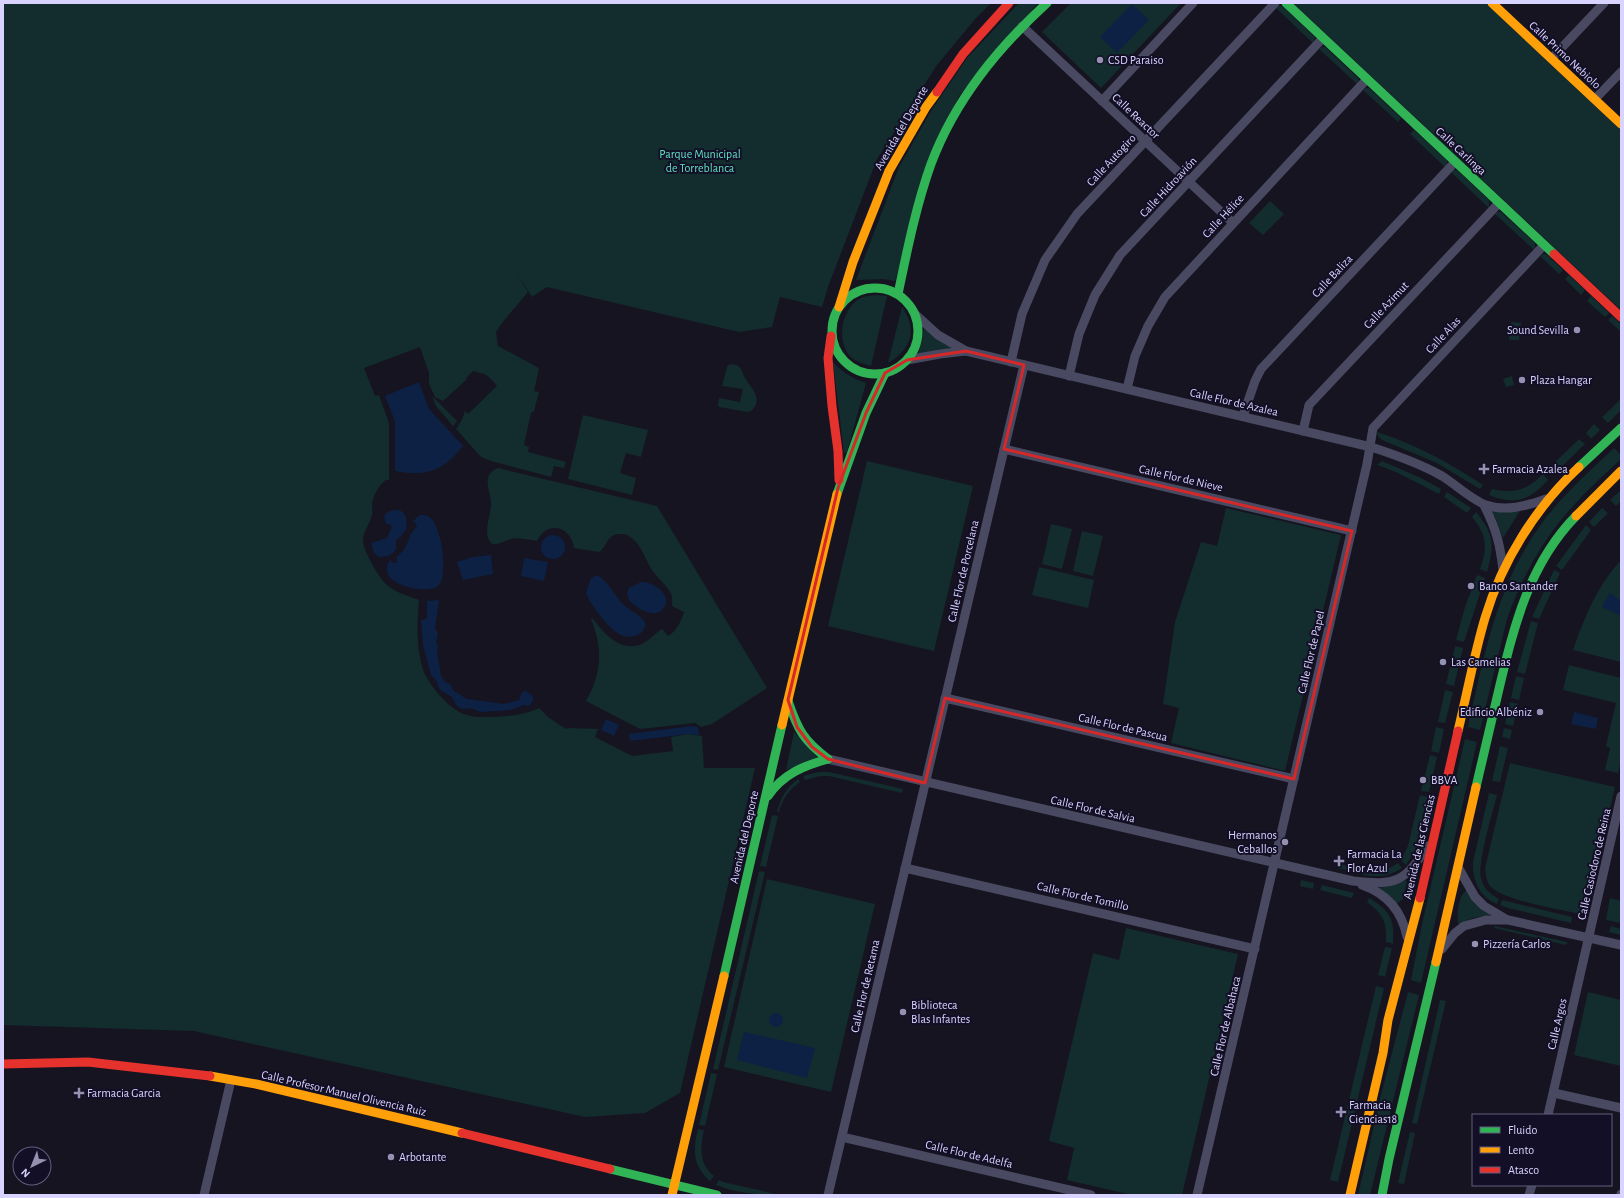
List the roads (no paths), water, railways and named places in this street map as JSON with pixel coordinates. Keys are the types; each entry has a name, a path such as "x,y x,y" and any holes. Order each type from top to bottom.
{"street":[{"name":"Avenida del Deporte","path":"839,307 853,262 889,171 926,107 963,54 1009,3"},
{"path":"898,294 914,218 926,178 943,137 964,99 988,65 1022,26 1047,3"},
{"path":"1102,100 1193,3"},
{"name":"Calle Autogiro","path":"1011,362 1022,314 1045,260 1077,214 1275,3"},
{"name":"Calle Carlinga","path":"1286,3 1621,317"},
{"name":"Calle Primo Nebiolo","path":"1492,3 1621,124"},
{"path":"1552,58 1604,3"},
{"name":"Calle Reactor","path":"1022,26 1233,223"},
{"name":"Calle Hidroavión","path":"1069,376 1079,334 1100,288 1120,255 1323,38"},
{"path":"1595,100 1621,72"},
{"name":"Calle Hélice","path":"1127,389 1135,356 1148,326 1165,297 1367,79"},
{"name":"Calle Baliza","path":"1243,416 1255,381 1261,369 1455,162"},
{"name":"Calle Azimut","path":"1303,431 1310,405 1499,203"},
{"name":"Calle Alas","path":"1371,446 1373,428 1544,245"},
{"path":"915,314 918,326 918,338 914,350 907,360 899,367 885,373 877,375 857,370 848,365 840,357 835,348 832,333 833,319 839,307 848,297 859,290 872,288 886,289 898,294 908,303 915,314 938,335 966,351"},
{"name":"Avenida del Deporte","path":"832,333 828,358 838,451 840,485"},
{"path":"907,360 966,351"},
{"name":"Calle Flor de Azalea","path":"966,351 1371,446 1412,460 1441,476 1484,504"},
{"name":"Calle Flor de Porcelana","path":"925,782 1024,365"},
{"name":"Avenida del Deporte","path":"672,1195 840,485 866,413 885,373"},
{"name":"Avenida de las Ciencias","path":"1350,1195 1383,1053 1390,1013 1399,975 1409,943 1484,618 1503,570 1524,534 1549,498 1621,428"},
{"name":"Calle Flor de Papel","path":"1275,863 1371,446"},
{"name":"Calle Flor de Nieve","path":"1004,449 1352,531"},
{"path":"1382,1195 1389,1159 1510,643 1521,608 1540,564 1553,546 1570,523 1621,471"},
{"path":"1484,504 1499,508 1526,507 1549,498"},
{"path":"1484,504 1495,526 1500,542 1503,570"},
{"name":"Calle Flor de Pascua","path":"945,698 1294,779"},
{"path":"788,700 797,727 812,747 828,759"},
{"path":"764,803 776,783 802,766 828,759"},
{"name":"Calle Flor de Salvia","path":"828,759 1354,881 1375,883 1390,882 1400,879 1416,865 1433,840"},
{"name":"Calle Flor de Retama","path":"828,1195 925,782"},
{"name":"Calle Casiodoro de Reina","path":"1590,938 1621,796"},
{"name":"Calle Flor de Albahaca","path":"1198,1195 1275,863"},
{"path":"1458,867 1475,897 1484,906 1508,920"},
{"name":"Calle Flor de Tomillo","path":"905,868 1255,948"},
{"name":"Calle Flor de Salvia","path":"1354,881 1369,887 1388,900 1404,923 1409,943"},
{"path":"1437,954 1455,933 1464,926 1486,920 1508,920 1621,945"},
{"name":"Calle Argos","path":"1548,1114 1590,938"},
{"name":"Calle Profesor Manuel Olivencia Ruiz","path":"3,1064 88,1062 198,1074 264,1085 717,1195"},
{"path":"204,1195 231,1080"},
{"path":"1554,1093 1621,1108"},
{"name":"Calle Flor de Adelfa","path":"842,1137 1091,1195"}],"water":[{"path":"1132,4 1149,20 1117,53 1100,37"},
{"path":"419,382 429,409 463,446 448,461 434,470 416,473 395,471 395,421 385,396"},
{"path":"393,510 401,511 405,516 407,522 406,530 396,541 396,549 394,552 388,556 379,557 374,553 371,543 387,538 392,527 389,524 386,524 384,516"},
{"path":"420,515 428,516 435,524 442,546 443,562 443,576 441,582 438,586 424,589 404,586 395,582 389,576 387,569 390,560 393,563 397,562 397,556 404,550 411,534 417,527 413,521"},
{"path":"553,535 561,539 565,547 561,555 553,559 545,555 541,547 545,539"},
{"path":"491,555 493,574 463,580 457,562 473,557"},
{"path":"524,558 548,562 544,581 521,576"},
{"path":"597,575 605,581 624,605 644,621 645,627 640,634 630,637 624,636 619,634 605,622 586,593 591,578"},
{"path":"641,582 652,584 662,591 666,600 662,610 649,613 635,606 629,600 627,593 629,588"},
{"path":"1610,593 1621,601 1621,616 1602,607"},
{"path":"439,600 435,628 438,634 436,641 441,676 445,682 450,684 454,691 467,699 504,704 519,700 522,692 526,691 533,696 533,701 529,706 524,705 510,710 481,712 471,708 462,709 457,706 452,697 440,690 436,680 431,675 423,645 421,620 427,619 427,601"},
{"path":"1574,712 1598,718 1596,729 1571,724"},
{"path":"606,719 619,725 614,736 601,730"},
{"path":"692,726 698,727 699,735 689,734 630,741 629,734"},
{"path":"776,1013 781,1015 783,1020 781,1025 776,1027 771,1025 769,1020 771,1015"},
{"path":"744,1032 815,1048 807,1078 737,1060"}],"place":[{"name":"CSD Paraiso","path":"1100,60"},
{"name":"Sound Sevilla","path":"1577,330"},
{"name":"Plaza Hangar","path":"1522,380"},
{"name":"Farmacia Azalea","path":"1484,469"},
{"name":"Banco Santander","path":"1471,586"},
{"name":"Las Camelias","path":"1443,662"},
{"name":"Edificio Albéniz","path":"1540,712"},
{"name":"BBVA","path":"1423,780"},
{"name":"Hermanos Ceballos","path":"1285,842"},
{"name":"Farmacia La Flor Azul","path":"1339,861"},
{"name":"Pizzería Carlos","path":"1475,944"},
{"name":"Biblioteca Blas Infantes","path":"903,1012"},
{"name":"Farmacia Garcia","path":"79,1093"},
{"name":"Farmacia Ciencias18","path":"1341,1112"},
{"name":"Arbotante","path":"391,1157"}],"park label":[{"name":"Parque Municipal de Torreblanca","path":"700,161"}]}
